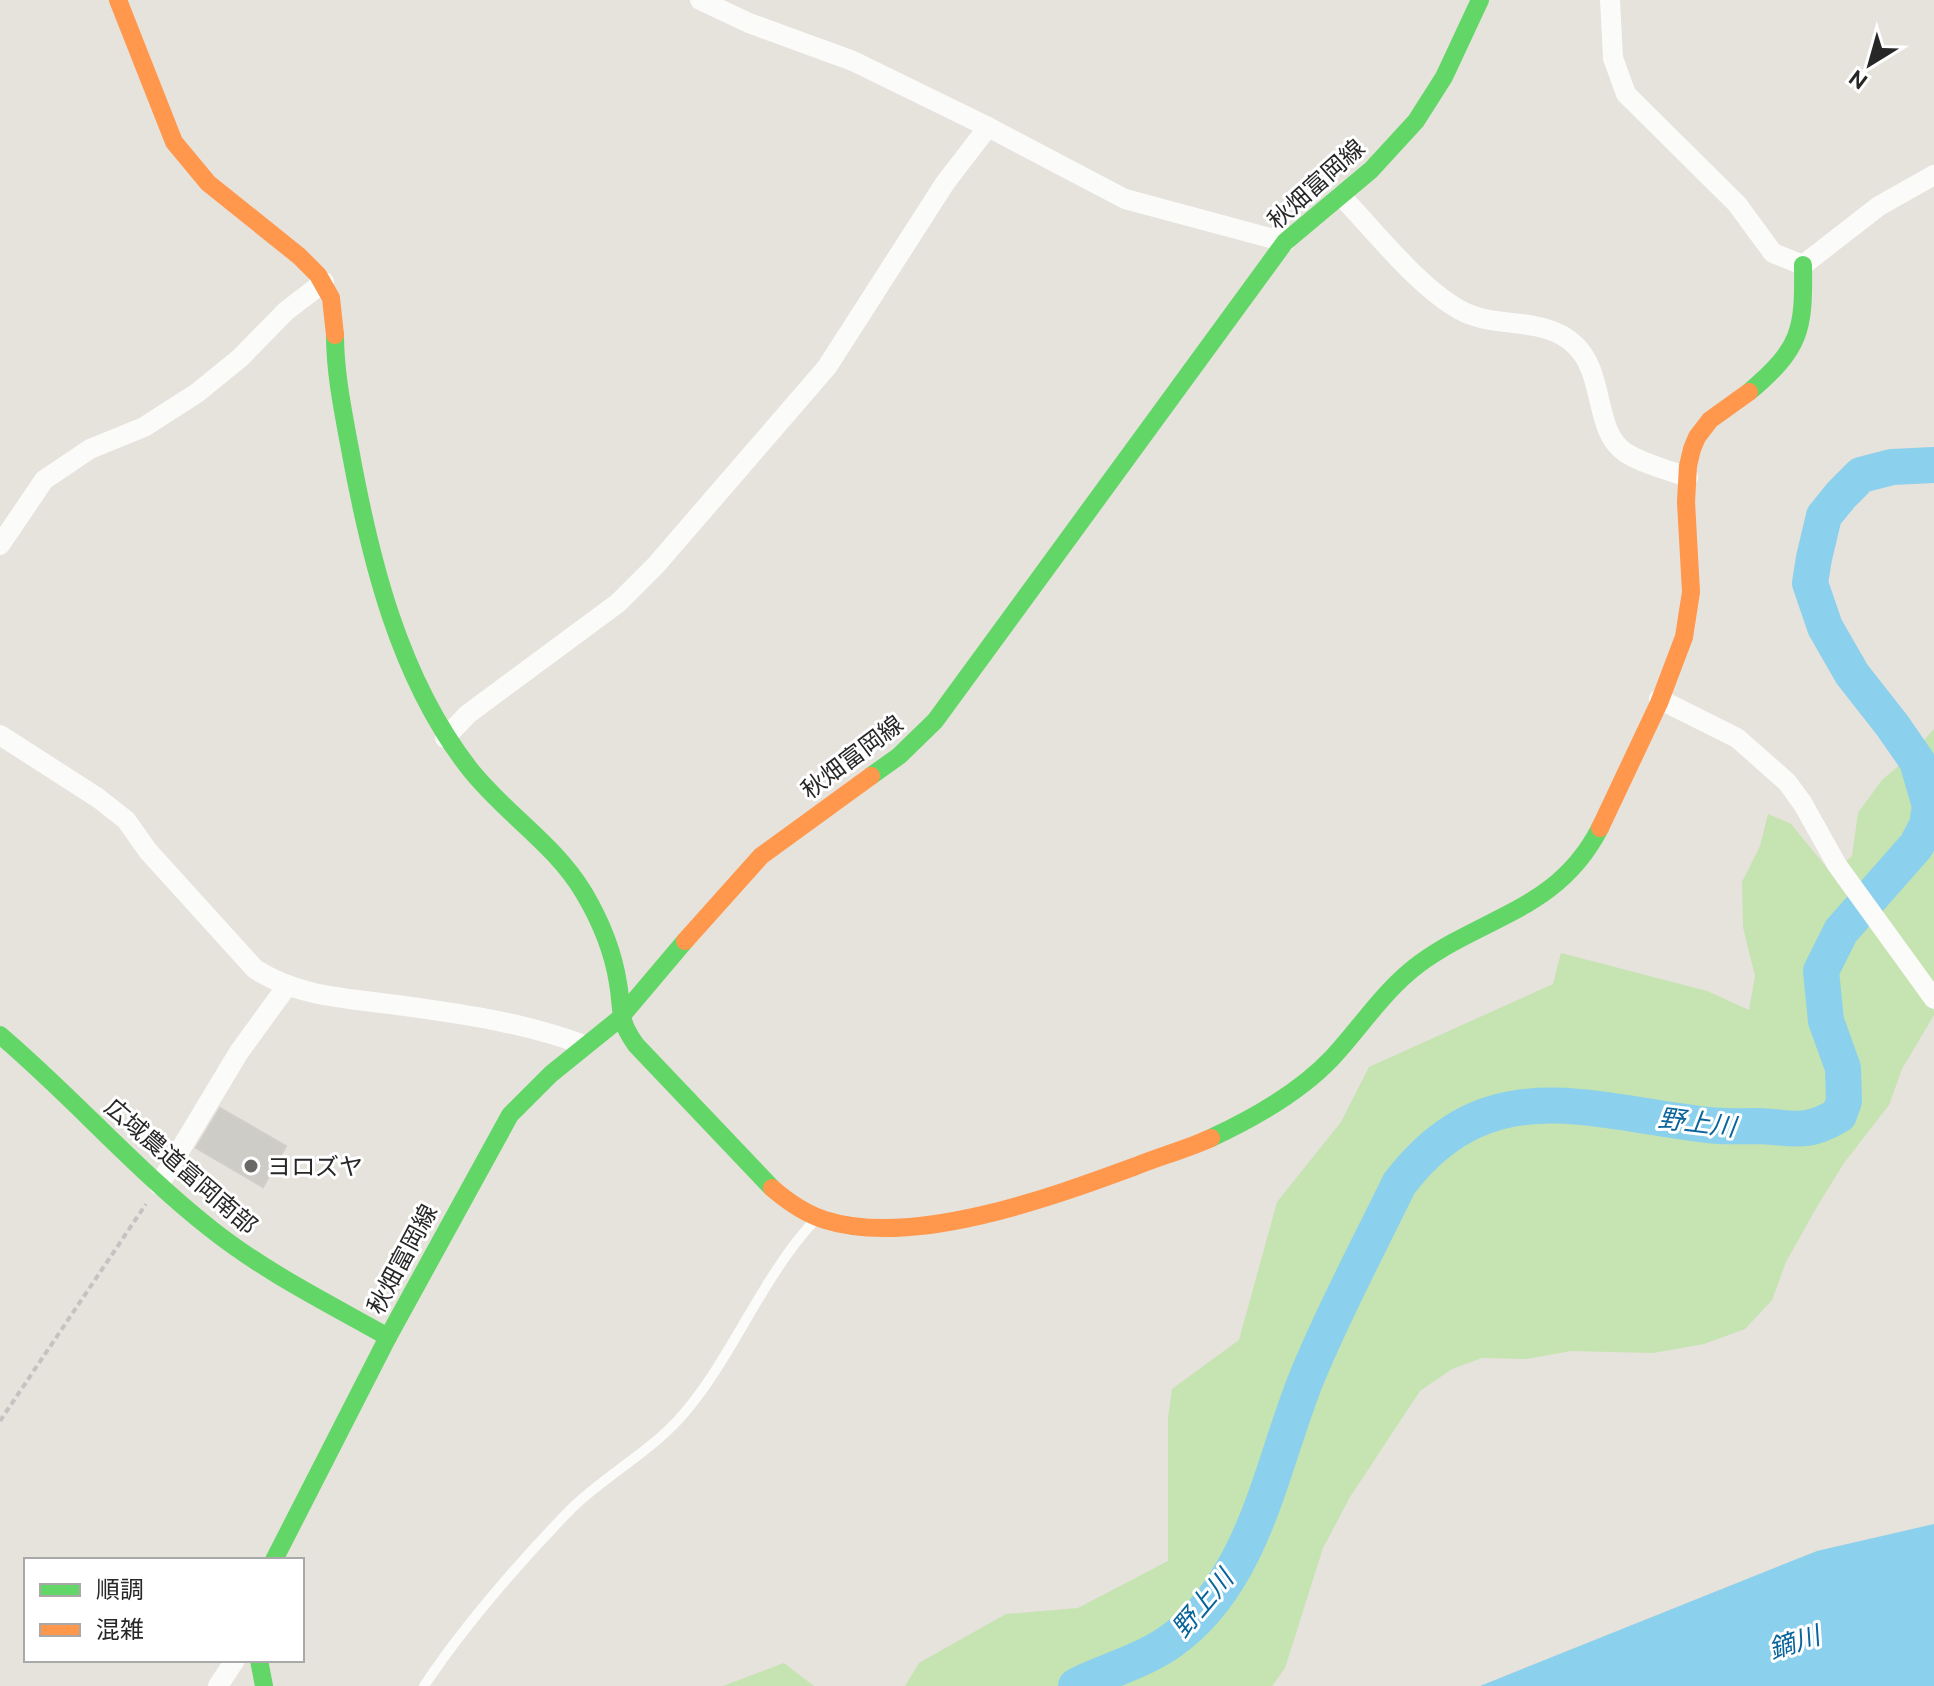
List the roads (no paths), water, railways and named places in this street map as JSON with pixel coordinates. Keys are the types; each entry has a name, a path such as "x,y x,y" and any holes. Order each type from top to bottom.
{"street":[{"path":"118,0 174,142 185,160 297,254 324,282 332,298 335,354 360,494 376,567 410,668 445,738 494,796 541,839 573,875 602,925 619,988 619,1019 648,1057 750,1165 793,1205 818,1217 886,1228 949,1223 1082,1187 1215,1137 1305,1083 1325,1065 1409,970 1444,947 1512,917 1549,892 1574,868 1596,837 1659,699 1684,634 1691,594 1688,477 1693,444 1716,412 1750,392 1790,349 1802,322 1803,265"},
{"path":"700,0 749,23 853,61 1125,199 1285,242"},
{"name":"秋畑富岡線","path":"275,1558 388,1337 510,1115 584,1045 619,1019 761,856 899,756 935,721 1285,242 1341,196 1416,121 1438,87 1480,0"},
{"path":"1610,0 1613,58 1626,94 1737,204 1773,253 1803,265"},
{"path":"445,738 468,714 618,603 656,565 827,367 945,183 988,127"},
{"path":"1803,265 1879,206 1934,175"},
{"path":"1341,196 1426,284 1461,311 1483,318 1553,330 1576,345 1594,374 1606,427 1623,451 1656,467 1688,477"},
{"path":"0,545 44,480 90,449 144,427 197,393 240,358 286,311 324,282"},
{"path":"1659,699 1737,738 1787,782 1837,865 1934,999"},
{"path":"0,735 98,798 126,820 148,851 255,969 276,982 313,993 483,1017 550,1032 584,1045"},
{"path":"159,1185 239,1052 287,986"},
{"name":"広域農道富岡南部","path":"0,1035 159,1185 253,1260 388,1337"},
{"path":"218,1686 234,1662"},
{"path":"259,1662 264,1686"}],"lane":[{"path":"424,1686 446,1654 573,1507 686,1411 716,1371 755,1303 818,1217"}],"water":[{"name":"鏑川","path":"1934,1524 1934,1686 1480,1686 1817,1551"}],"waterway":[{"name":"野上川","path":"1076,1686 1167,1644 1205,1610 1227,1581 1259,1515 1307,1377 1340,1304 1399,1184 1433,1148 1467,1124 1504,1111 1541,1106 1580,1107 1714,1126 1807,1128 1839,1115 1844,1101 1843,1068 1826,1021 1821,971 1841,931 1916,846 1927,825 1930,806 1917,761 1852,674 1825,627 1810,583 1824,516 1861,475 1892,467 1934,465"}],"place":[{"name":"ヨロズヤ","path":"251,1166"}]}
